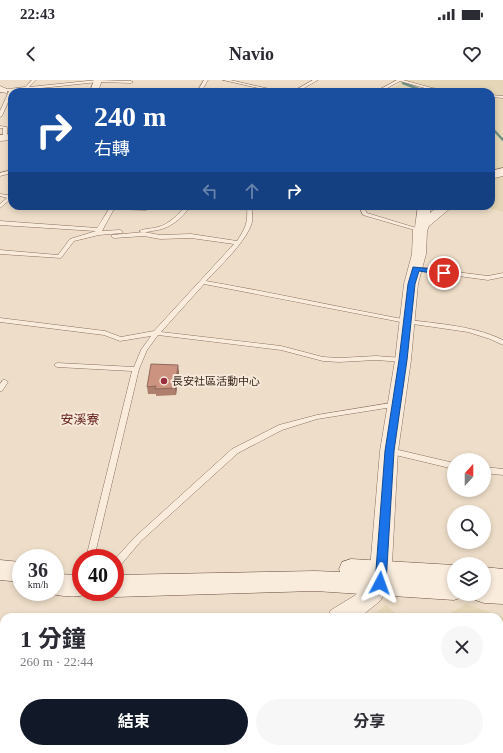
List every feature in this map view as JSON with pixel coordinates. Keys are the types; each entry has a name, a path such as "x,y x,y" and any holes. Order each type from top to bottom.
{"main road":[{"path":"124,573 313,568 381,576 447,588"},
{"path":"0,570 12,571"},
{"path":"124,586 315,581 381,576 447,575"},
{"path":"491,578 503,579"},
{"path":"0,583 12,584"},
{"path":"491,593 503,594"}],"street":[{"path":"348,613 374,593 381,576 389,451 403,360 411,284 419,254 423,210"},
{"path":"421,228 442,210"}],"lane":[{"path":"25,88 34,80"},
{"path":"225,80 262,88"},
{"path":"301,88 316,80"},
{"path":"385,88 400,80 428,88"},
{"path":"25,88 98,81 131,82"},
{"path":"0,116 4,90"},
{"path":"0,127 5,127 6,137"},
{"path":"0,208 8,200"},
{"path":"0,252 59,257 72,240 99,231 111,210"},
{"path":"0,223 99,231 163,229 170,225 185,210"},
{"path":"92,549 136,370 144,350 156,334 238,243 246,231 250,221 249,210"},
{"path":"362,210 365,214 421,228"},
{"path":"114,236 144,234 160,237 191,236 238,243"},
{"path":"416,269 488,278 503,275"},
{"path":"202,282 261,292 406,321 479,333 492,336 503,343"},
{"path":"0,320 105,333 120,339 156,334 281,348 323,359 339,360 376,358 403,360"},
{"path":"58,365 136,370"},
{"path":"0,389 5,382"},
{"path":"124,555 138,539 235,451 279,428 317,417 397,404"},
{"path":"389,451 447,464"},
{"path":"491,471 503,472"}],"shaded area":[{"path":"392,80 503,80 503,212 495,210 495,88 390,88 400,84"},
{"path":"466,604 492,613 450,613"},
{"path":"386,605 395,613 375,613"}],"building":[{"name":"長安社區活動中心","path":"151,364 178,365 175,388 155,389 156,386 147,387"}],"waterway":[{"path":"403,83 416,88"},
{"path":"495,131 503,140"}],"place":[{"name":"長安社區活動中心","path":"164,381"}],"district":[{"name":"安溪寮","path":"80,419"}],"route":[{"path":"380,583 389,451 403,360 411,284 416,269 444,273"}]}
